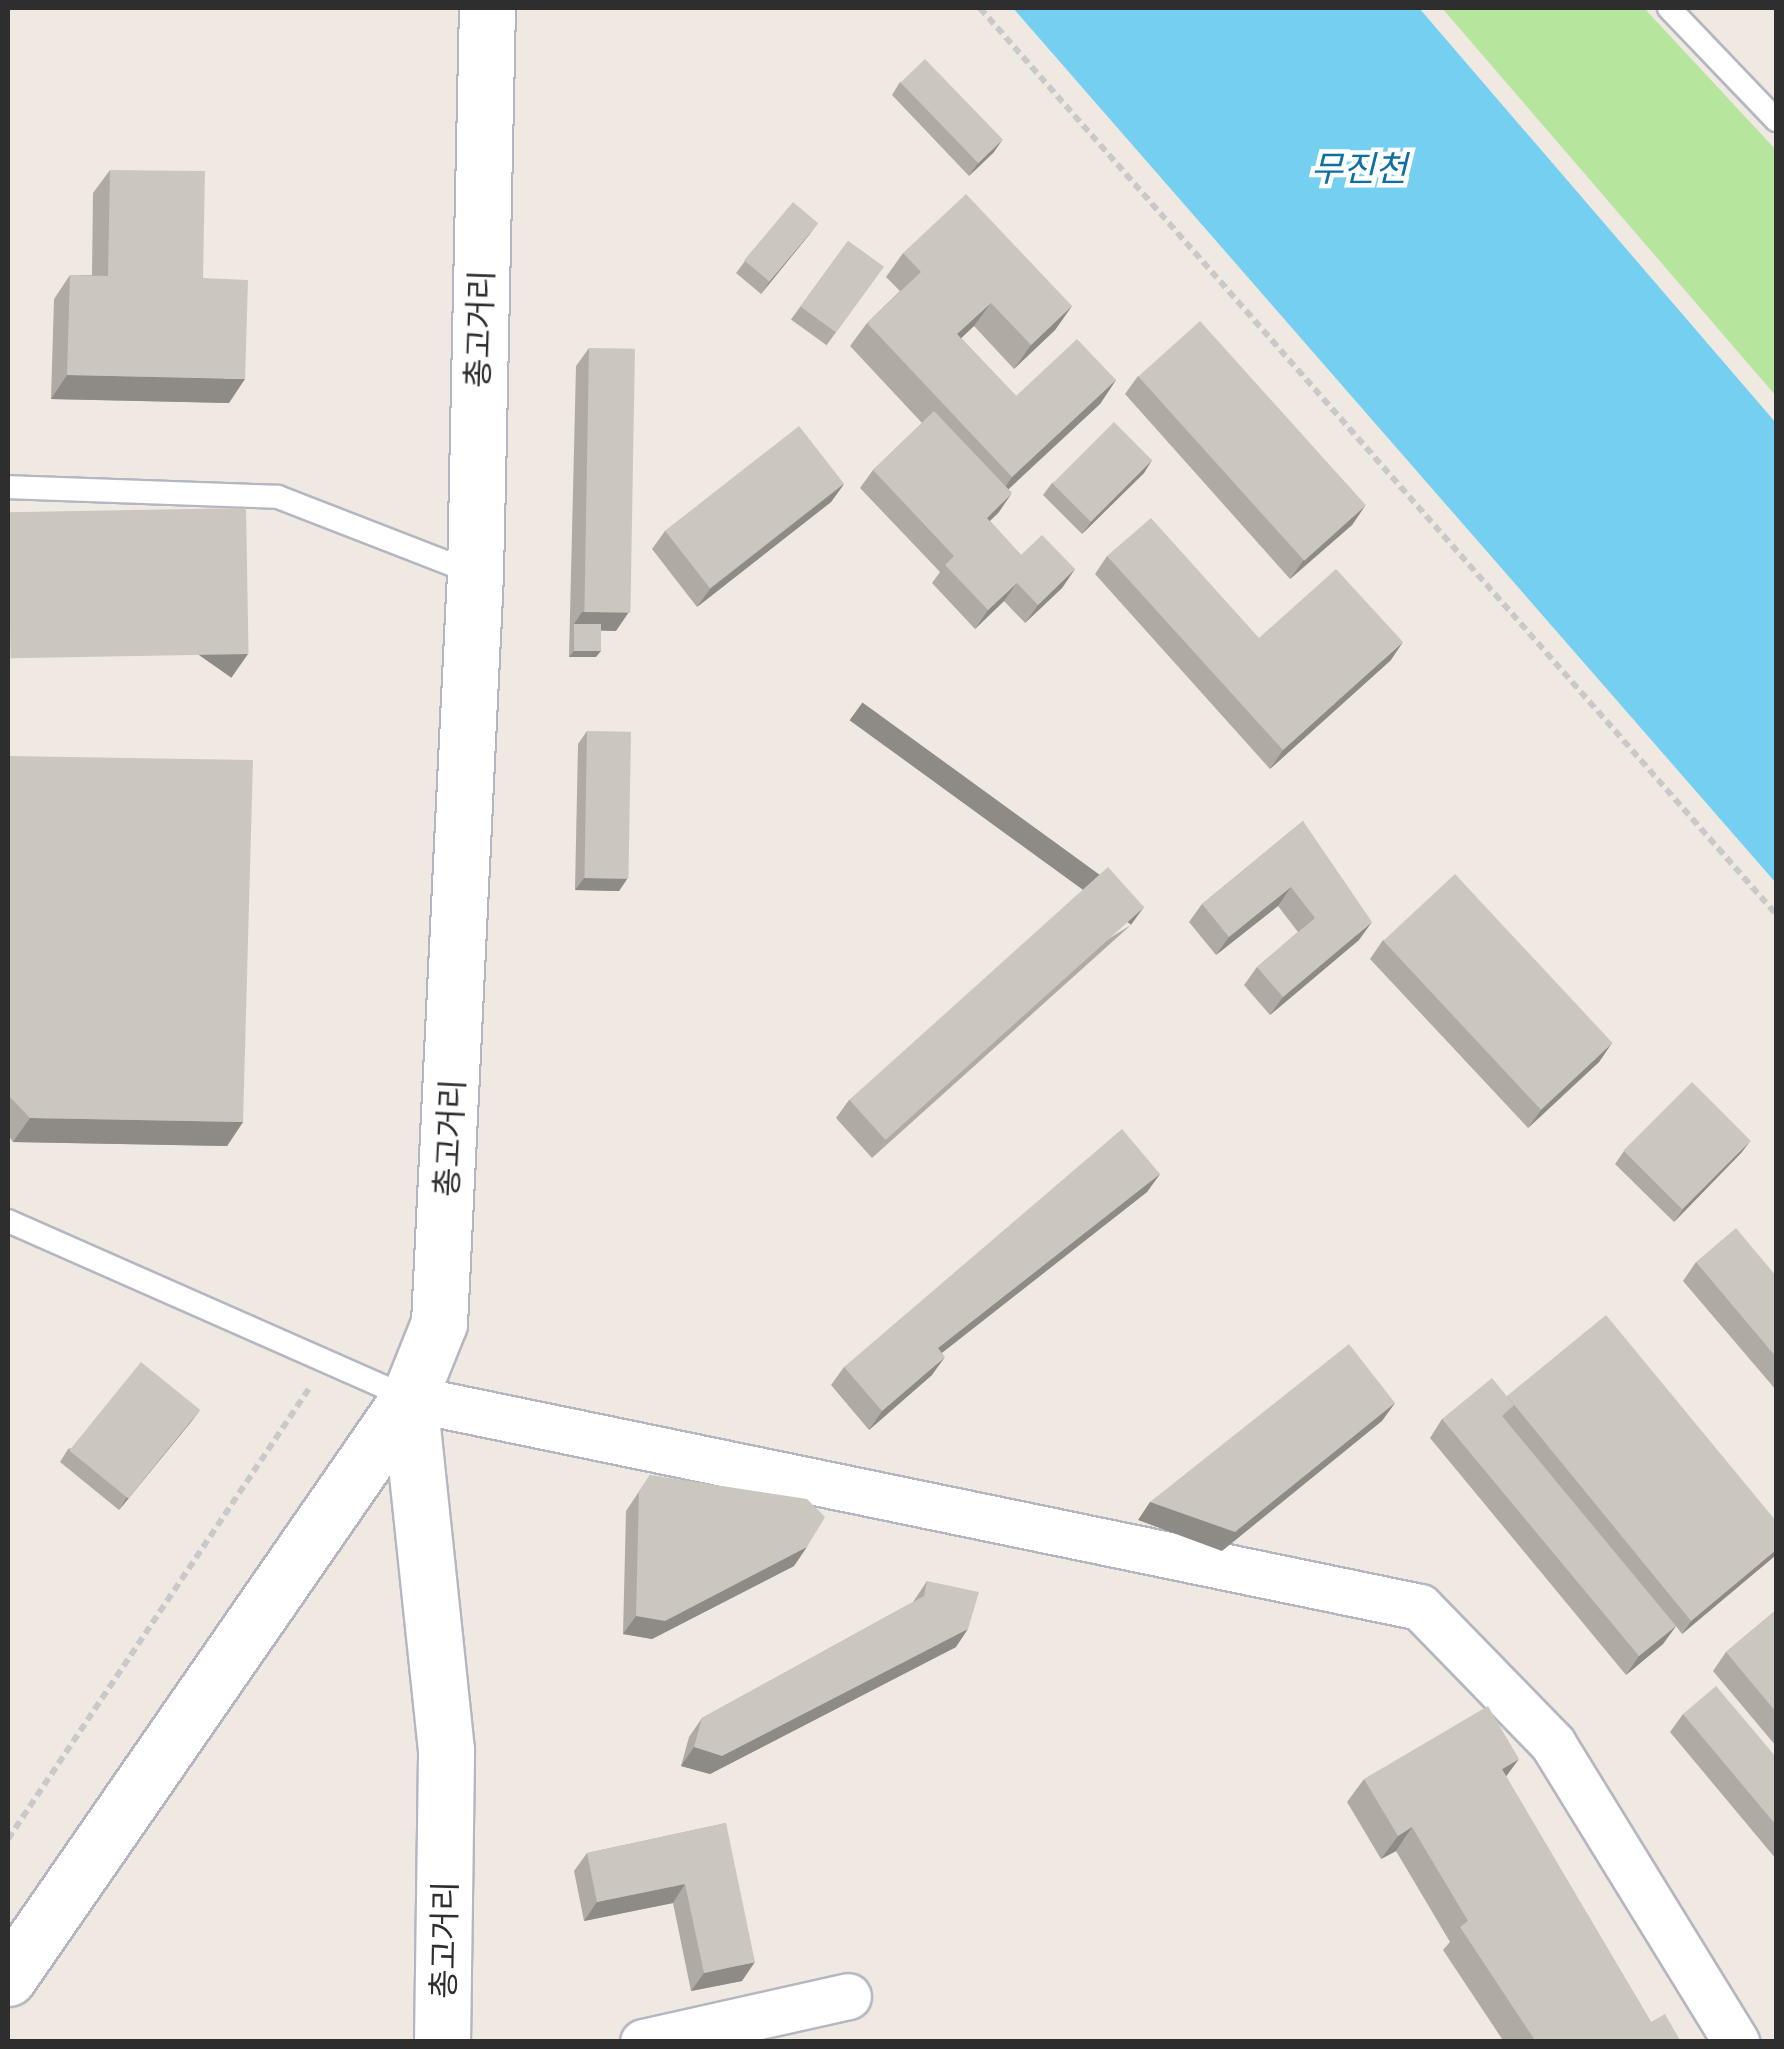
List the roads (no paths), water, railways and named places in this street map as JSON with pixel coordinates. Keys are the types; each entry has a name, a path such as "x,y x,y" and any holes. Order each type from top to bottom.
{"main road":[{"name":"총고거리","path":"442,2042 446,1750 409,1398 439,1324 476,574 487,8"},
{"path":"8,1978 409,1398"}],"street":[{"path":"409,1398 1420,1607 1552,1744 1736,2042"},
{"path":"644,2042 848,1996"}],"lane":[{"path":"1669,8 1776,120"},
{"path":"8,487 278,496 476,574"},
{"path":"8,1220 409,1398"}],"water":[{"name":"무진천","path":"1013,8 1419,8 1776,423 1776,883"}]}
